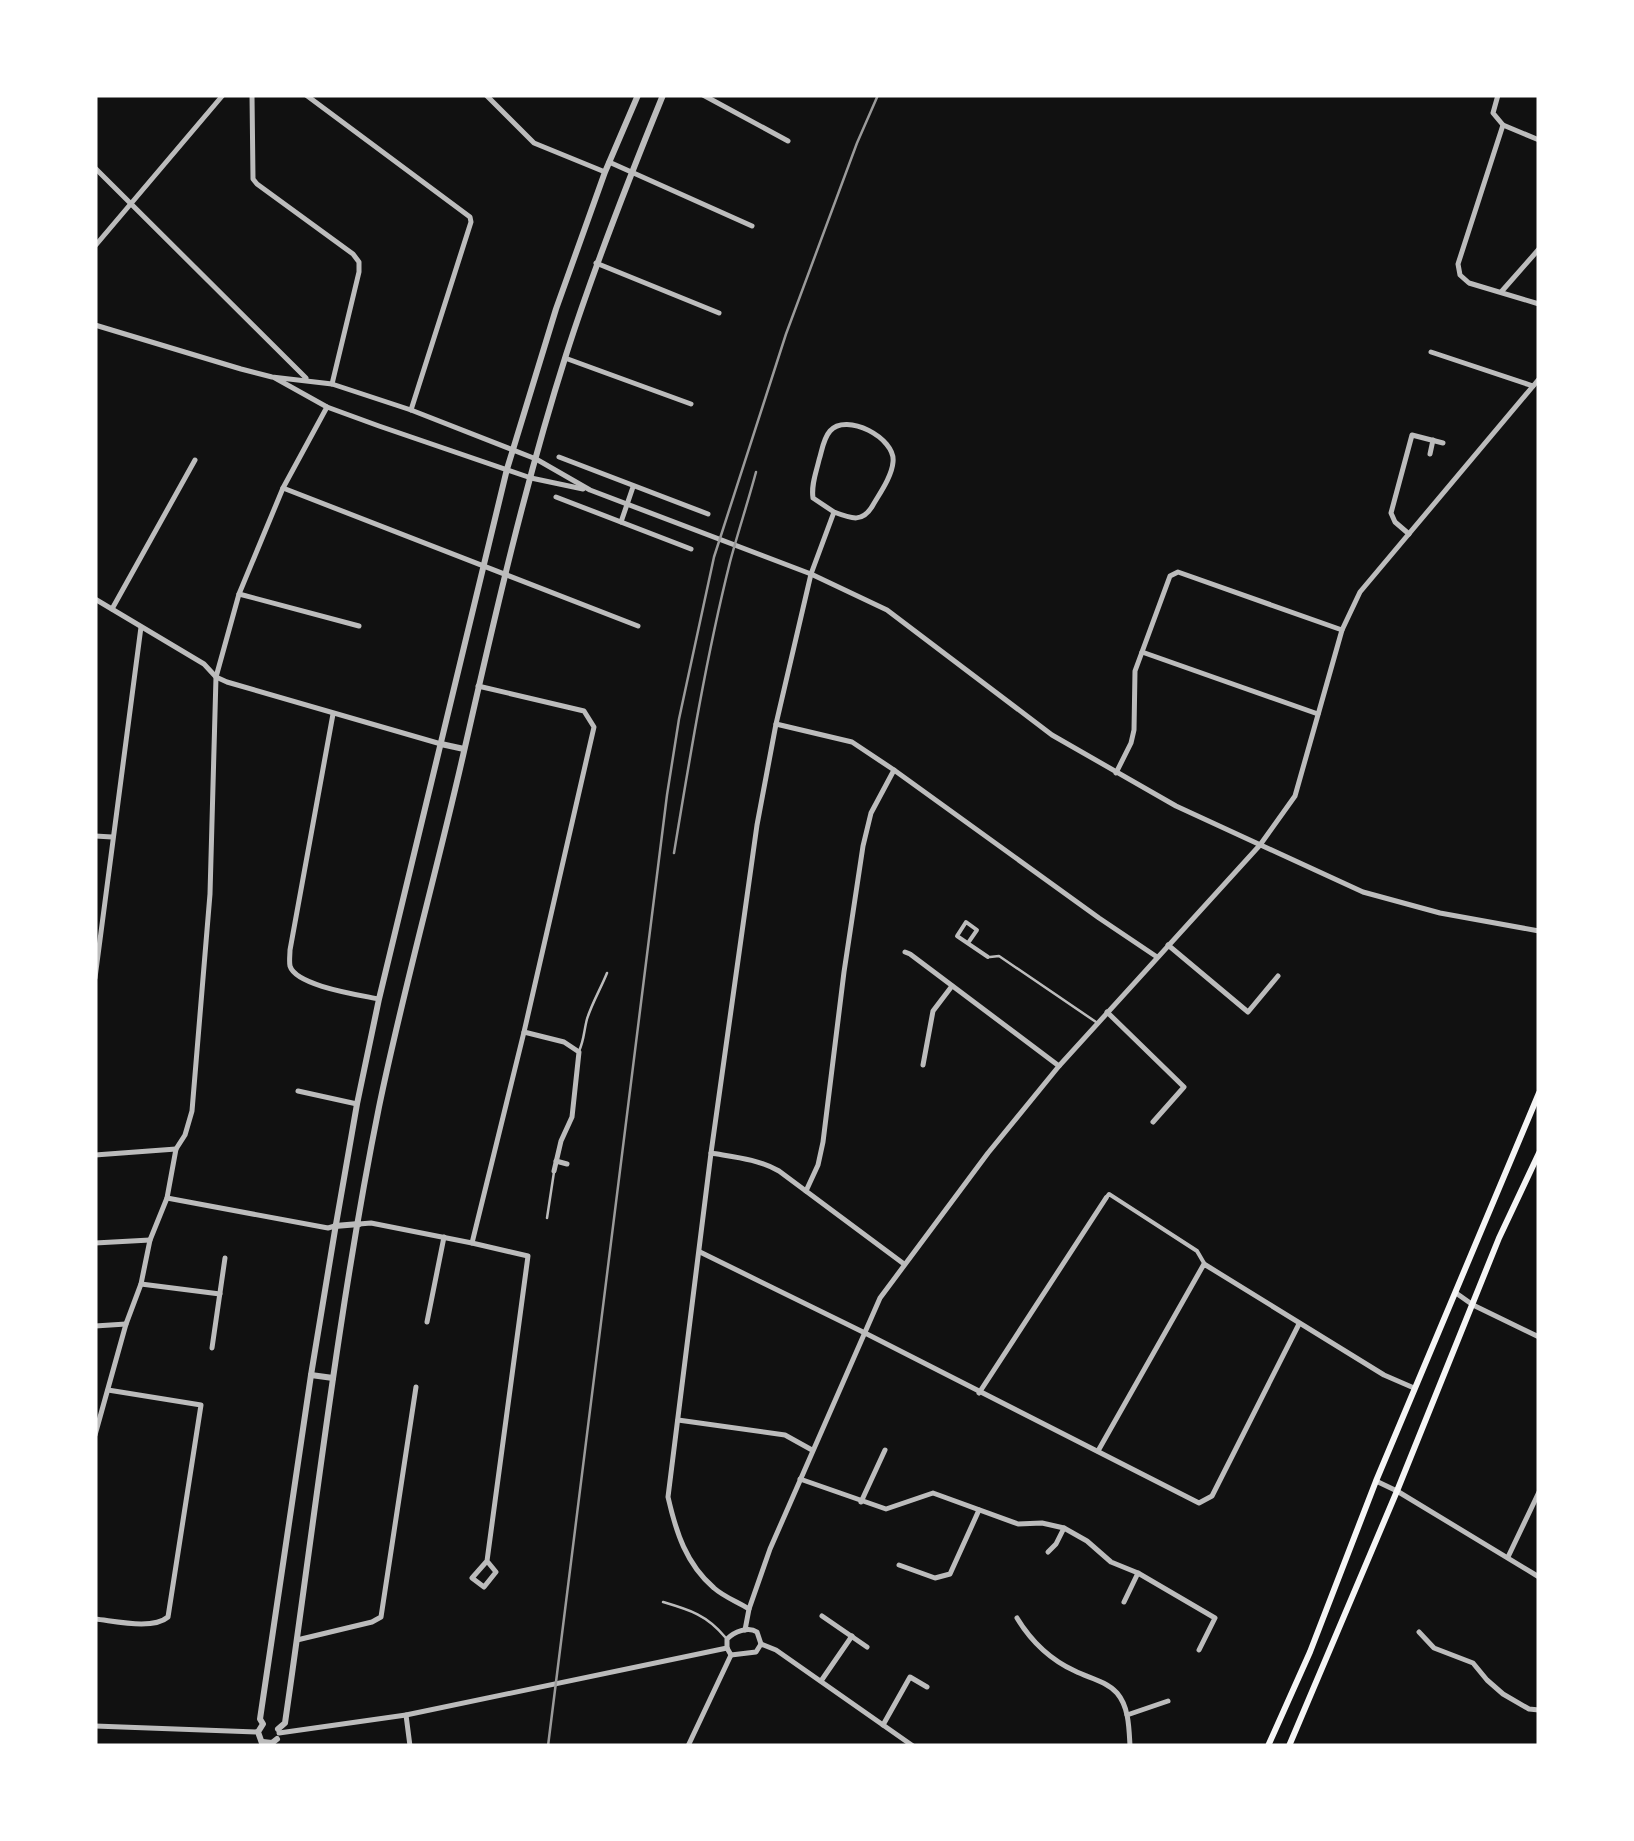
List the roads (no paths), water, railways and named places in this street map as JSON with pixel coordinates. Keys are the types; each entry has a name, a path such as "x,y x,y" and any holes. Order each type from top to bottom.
{"main road":[{"path":"1268,1746 1539,1093"},
{"path":"1289,1746 1499,1238 1539,1153"}],"street":[{"path":"95,246 223,95"},
{"path":"252,95 253,179 354,254 359,262 332,384"},
{"path":"306,95 470,216 411,410"},
{"path":"486,95 534,142 605,172"},
{"path":"638,95 605,172 556,310 506,469 380,1000 357,1104 311,1374 260,1719 262,1744 272,1743 286,1723 333,1378 378,1111 505,574 565,358 596,263 662,95"},
{"path":"703,95 788,141"},
{"path":"1498,95 1493,113 1503,125 1539,140"},
{"path":"1503,125 1458,264 1460,275 1469,282 1539,304"},
{"path":"610,162 752,226"},
{"path":"95,168 308,380"},
{"path":"1502,291 1539,249"},
{"path":"596,263 718,313"},
{"path":"95,325 272,377 332,384 411,410 536,459 590,490 811,574 887,610 1052,735 1176,806 1363,892 1440,913 1539,931"},
{"path":"1430,352 1533,386"},
{"path":"565,358 691,404"},
{"path":"272,377 328,407 531,478 590,490"},
{"path":"746,1630 749,1609 770,1548 880,1298 988,1153 1059,1066 1260,845 1294,796 1342,630 1360,592 1539,380"},
{"path":"95,1435 96,1419 141,1284 150,1240 167,1198 176,1149 186,1135 192,1112 210,894 216,677 239,594 283,488 328,407"},
{"path":"848,423 886,441 894,461 866,514 852,520 834,512 813,498 812,485 827,436 832,428 848,423"},
{"path":"1409,534 1394,522 1391,513 1412,435 1443,443"},
{"path":"1430,454 1434,440"},
{"path":"559,457 708,514"},
{"path":"112,609 195,460"},
{"path":"564,475 569,461"},
{"path":"621,522 634,486"},
{"path":"283,488 638,626"},
{"path":"556,497 691,549"},
{"path":"749,1609 715,1589 690,1561 677,1534 668,1497 748,878 776,724 811,574 834,512"},
{"path":"1116,773 1134,730 1135,671 1170,576 1176,571 1342,630"},
{"path":"239,594 358,626"},
{"path":"95,599 227,682 465,749"},
{"path":"95,978 142,626"},
{"path":"1142,652 1318,714"},
{"path":"472,1242 594,727 584,711 478,686"},
{"path":"332,714 290,967 298,977 314,984 380,1000"},
{"path":"776,724 852,742 1157,957"},
{"path":"806,1190 823,1142 863,846 871,813 894,770"},
{"path":"95,836 112,836"},
{"path":"968,943 988,957"},
{"path":"1168,945 1248,1012 1278,976"},
{"path":"905,952 1059,1066"},
{"path":"923,1065 933,1011 952,986"},
{"path":"1107,1012 1184,1087 1153,1122"},
{"path":"524,1032 564,1042 579,1052 572,1117 560,1141 554,1170"},
{"path":"298,1091 357,1104"},
{"path":"95,1155 176,1149"},
{"path":"710,1154 767,1164 904,1264"},
{"path":"556,1161 568,1164"},
{"path":"1530,1171 1539,1176"},
{"path":"979,1393 1109,1194 1197,1251 1204,1264 1384,1375 1416,1390"},
{"path":"167,1198 328,1228 371,1223 528,1256 487,1561 472,1578 484,1587 496,1572 487,1561"},
{"path":"427,1322 444,1237"},
{"path":"95,1243 150,1240"},
{"path":"700,1252 1199,1503 1212,1496 1300,1324"},
{"path":"212,1348 225,1258"},
{"path":"1098,1452 1204,1264"},
{"path":"141,1284 220,1294"},
{"path":"1456,1293 1473,1306 1539,1337"},
{"path":"95,1326 126,1324"},
{"path":"311,1374 333,1378"},
{"path":"298,1640 372,1622 381,1616 416,1387"},
{"path":"95,1619 149,1624 168,1617 201,1405 108,1390"},
{"path":"678,1420 785,1435 812,1450"},
{"path":"861,1502 885,1450"},
{"path":"800,1480 886,1510 933,1493 1018,1524 1042,1522 1064,1528 1088,1541 1110,1562 1138,1573 1215,1618 1199,1650"},
{"path":"1376,1481 1539,1577"},
{"path":"1508,1558 1539,1492"},
{"path":"900,1565 935,1578 950,1574 979,1510"},
{"path":"1048,1552 1064,1528"},
{"path":"1124,1602 1138,1573"},
{"path":"822,1616 866,1647"},
{"path":"1018,1618 1043,1650 1118,1695 1128,1716 1130,1746"},
{"path":"732,1654 727,1648 727,1639 732,1634 757,1632 762,1644 913,1746"},
{"path":"1418,1632 1434,1648 1473,1663 1503,1694 1529,1709 1539,1710"},
{"path":"820,1681 852,1636"},
{"path":"732,1654 756,1652 762,1644"},
{"path":"278,1737 406,1716 727,1648"},
{"path":"688,1746 732,1654"},
{"path":"883,1725 910,1678 926,1687"},
{"path":"1128,1716 1168,1701"},
{"path":"406,1716 410,1746"},
{"path":"95,1726 261,1728 274,1724 278,1737"}],"lane":[{"path":"988,957 999,956 1098,1023"},
{"path":"579,1052 589,1012 607,972"},
{"path":"546,1218 554,1170"},
{"path":"663,1602 712,1622 727,1639"}],"railway":[{"path":"548,1746 679,719 714,557 786,334 878,95"},
{"path":"674,853 713,634 756,472"}]}
